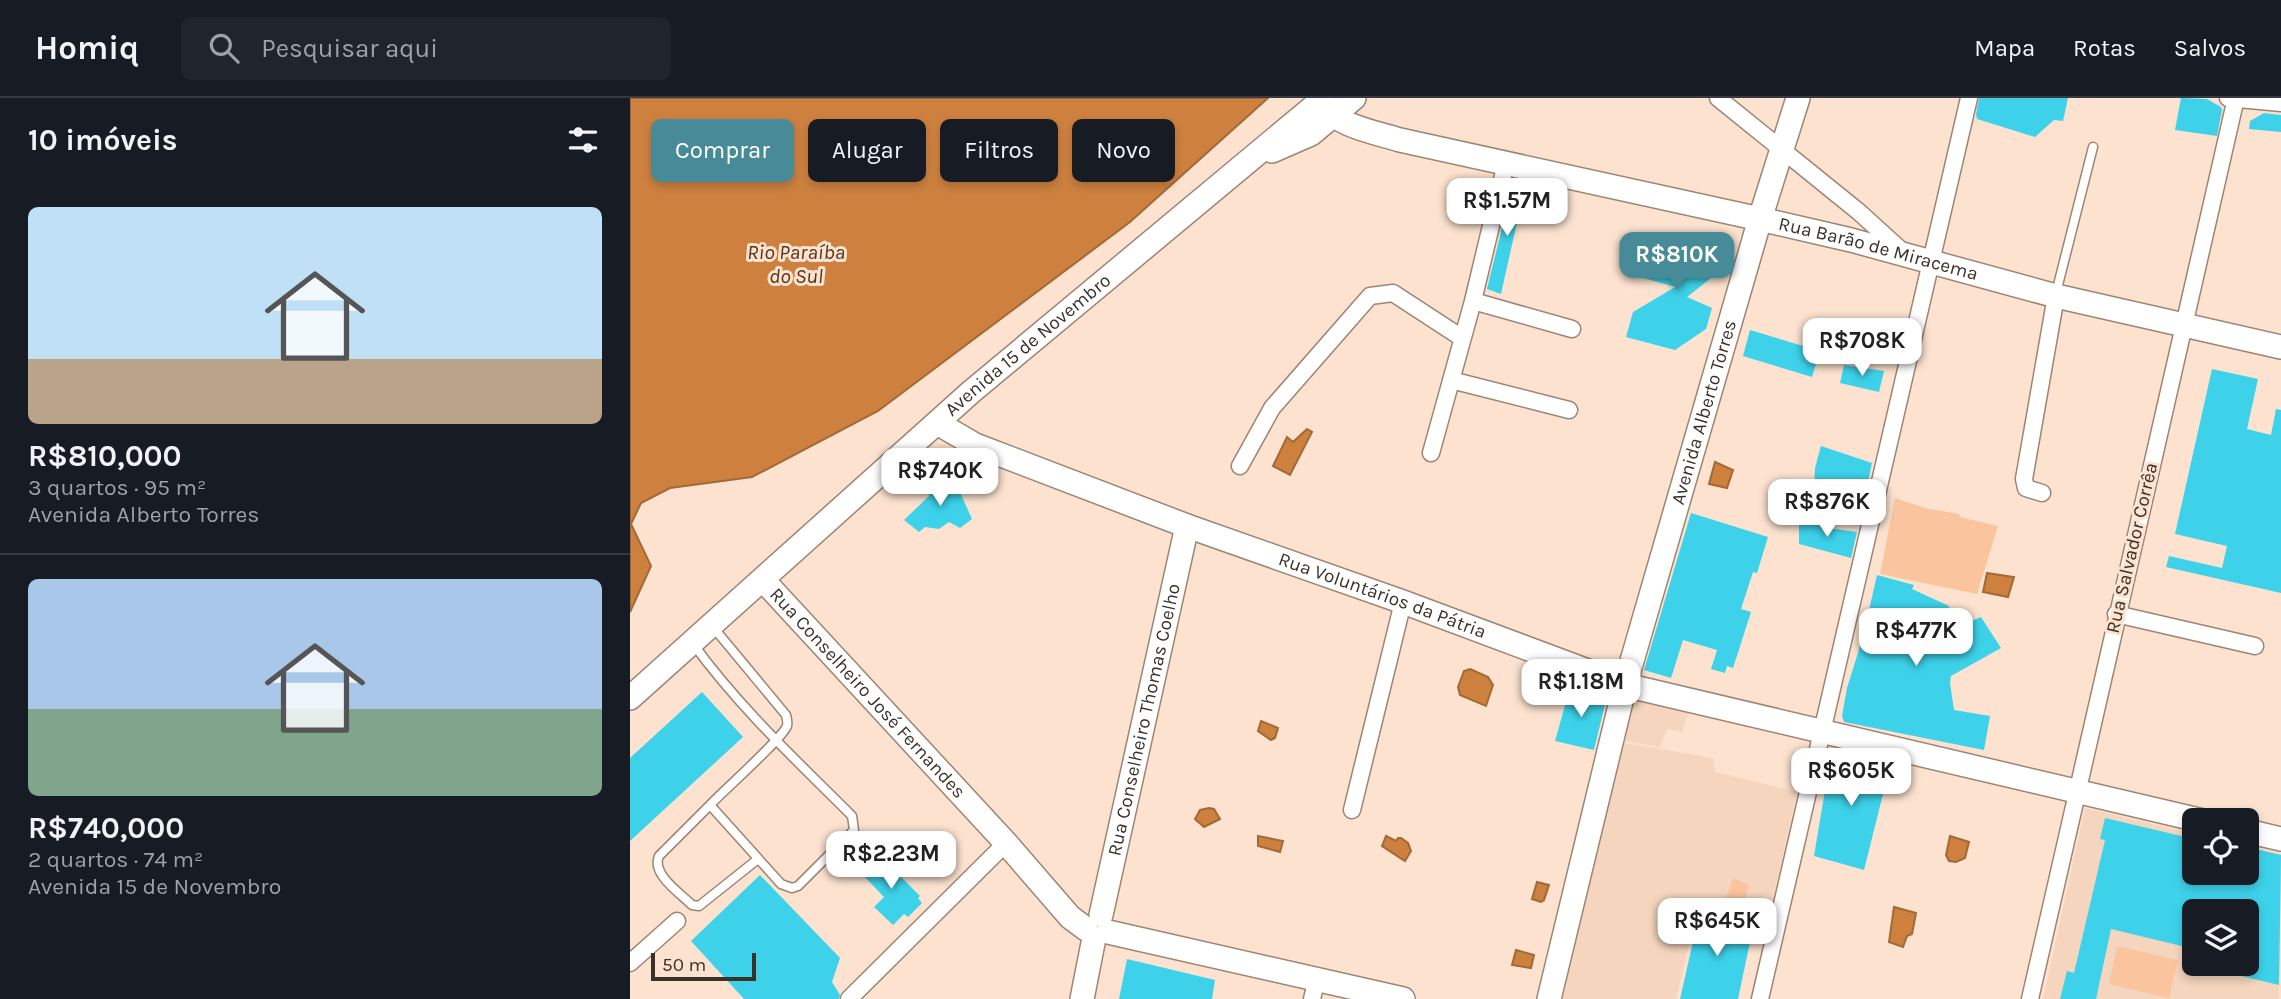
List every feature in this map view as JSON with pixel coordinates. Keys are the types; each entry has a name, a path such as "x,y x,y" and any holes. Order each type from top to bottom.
{"main road":[{"name":"Avenida 15 de Novembro","path":"630,698 971,393 1244,164 1325,106 1354,98"},
{"name":"Avenida Alberto Torres","path":"1549,999 1625,685 1760,219 1798,98"},
{"name":"Rua Barão de Miracema","path":"1325,106 1362,129 1400,140 1851,240 2056,296 2185,323 2281,347"},
{"name":"Rua Voluntários da Pátria","path":"939,424 975,445 1187,526 1404,602 1625,685 2182,816"},
{"name":"Rua Conselheiro Thomas Coelho","path":"1082,999 1187,526"},
{"name":"Rua Conselheiro José Fernandes","path":"763,580 1070,916 1098,928"},
{"path":"2259,834 2281,839"},
{"path":"1098,928 1315,988 1403,999"}],"street":[{"path":"1718,98 1859,212 1907,256"},
{"path":"1760,999 1969,98"},
{"path":"2233,98 2281,103"},
{"name":"Rua Salvador Corrêa","path":"2030,999 2116,614 2185,323 2233,98"},
{"path":"1431,453 1473,301 1506,163"},
{"path":"1851,240 1859,212"},
{"path":"1240,466 1272,408 1370,296 1393,293 1462,338"},
{"path":"2042,494 2026,488 2024,479 2056,296"},
{"path":"1473,301 1572,329"},
{"path":"1451,380 1569,410"},
{"path":"1352,810 1404,602"},
{"path":"2116,614 2256,646"},
{"path":"849,999 1006,843"},
{"path":"630,963 677,921"}],"lane":[{"path":"2056,296 2093,147"},
{"path":"711,625 786,715 786,727 659,856 656,860 658,870 692,905 699,906 758,859"},
{"path":"692,643 775,740 852,816 854,830 815,871 792,888 781,884 710,805"}],"shaded area":[{"path":"1895,498 1998,526 1977,594 1880,574"},
{"path":"1628,695 1689,711 1682,732 1667,729 1660,747 1618,740"},
{"path":"1624,743 1713,758 1715,772 1797,792 1768,920 1698,907 1676,999 1562,999"},
{"path":"2085,808 2182,831 2182,885 2259,885 2259,849 2281,854 2279,999 2043,999"},
{"path":"1733,878 1749,885 1741,912 1724,905"},
{"path":"2117,946 2178,960 2169,998 2109,984"}],"water":[{"name":"Rio Paraíba do Sul","path":"630,98 1268,98 1175,182 1175,119 1072,119 1072,182 1175,182 1130,222 878,411 752,477 670,488 641,503 631,524 651,566 630,612"},
{"path":"1307,429 1312,432 1290,475 1273,466 1287,437 1293,442"},
{"path":"1715,462 1733,470 1727,488 1709,484"},
{"path":"1987,573 2014,577 2008,597 1983,592"},
{"path":"1470,669 1488,677 1493,685 1486,706 1460,695 1458,687 1464,671"},
{"path":"1261,721 1278,728 1275,738 1271,740 1258,731"},
{"path":"1214,809 1220,819 1204,827 1195,819 1200,810"},
{"path":"1258,836 1283,841 1280,852 1258,846"},
{"path":"1386,836 1396,841 1401,838 1408,843 1411,851 1405,861 1382,846"},
{"path":"1950,836 1969,842 1965,858 1956,862 1949,861 1946,855"},
{"path":"1537,882 1549,885 1541,902 1532,899"},
{"path":"1894,907 1916,913 1912,934 1907,936 1903,947 1889,942"},
{"path":"1516,950 1534,955 1531,968 1512,965"}],"building":[{"path":"1979,98 2068,98 2063,121 2054,120 2035,137 1977,119"},
{"path":"2181,98 2207,99 2221,107 2217,136 2175,130"},
{"path":"2264,113 2281,115 2281,132 2249,129 2250,121"},
{"path":"1526,182 1501,294 1487,289 1513,183"},
{"path":"1676,233 1728,248 1725,267 1687,297 1712,308 1706,329 1675,350 1626,337 1633,312 1675,287 1644,278 1648,253"},
{"path":"1750,330 1820,351 1812,377 1743,356"},
{"path":"1844,365 1884,371 1879,392 1840,383"},
{"path":"2212,369 2258,379 2247,429 2271,435 2276,409 2281,410 2281,593 2166,567 2169,556 2222,568 2227,546 2175,534"},
{"path":"1821,446 1872,463 1864,501 1814,487 1815,468"},
{"path":"937,479 958,488 972,519 960,528 949,522 939,529 925,527 919,532 904,520 929,496 928,490"},
{"path":"1691,513 1768,537 1757,573 1753,572 1741,609 1751,612 1733,668 1727,666 1725,673 1711,669 1717,650 1683,640 1671,678 1644,670"},
{"path":"1799,519 1857,532 1851,558 1799,544"},
{"path":"1877,575 1914,585 1912,589 1949,606 1948,614 1962,625 1981,617 2001,648 1951,676 1954,710 1990,716 1984,750 1844,722 1842,716 1847,688 1871,611 1869,610"},
{"path":"1570,688 1607,696 1594,750 1555,741"},
{"path":"702,692 743,737 630,841 630,758"},
{"path":"1834,749 1891,762 1864,870 1814,856"},
{"path":"2105,818 2182,836 2182,885 2259,885 2259,850 2281,855 2279,985 2241,976 2259,976 2259,899 2182,899 2182,946 2111,929 2096,999 2060,999 2067,971 2074,973 2105,840 2100,839"},
{"path":"878,854 920,896 918,898 922,903 908,917 904,914 893,925 874,907 884,897 860,872"},
{"path":"760,875 840,958 832,982 840,995 839,999 744,999 691,941"},
{"path":"1700,911 1754,923 1738,999 1680,999"},
{"path":"1127,959 1215,980 1212,999 1119,999"}]}
